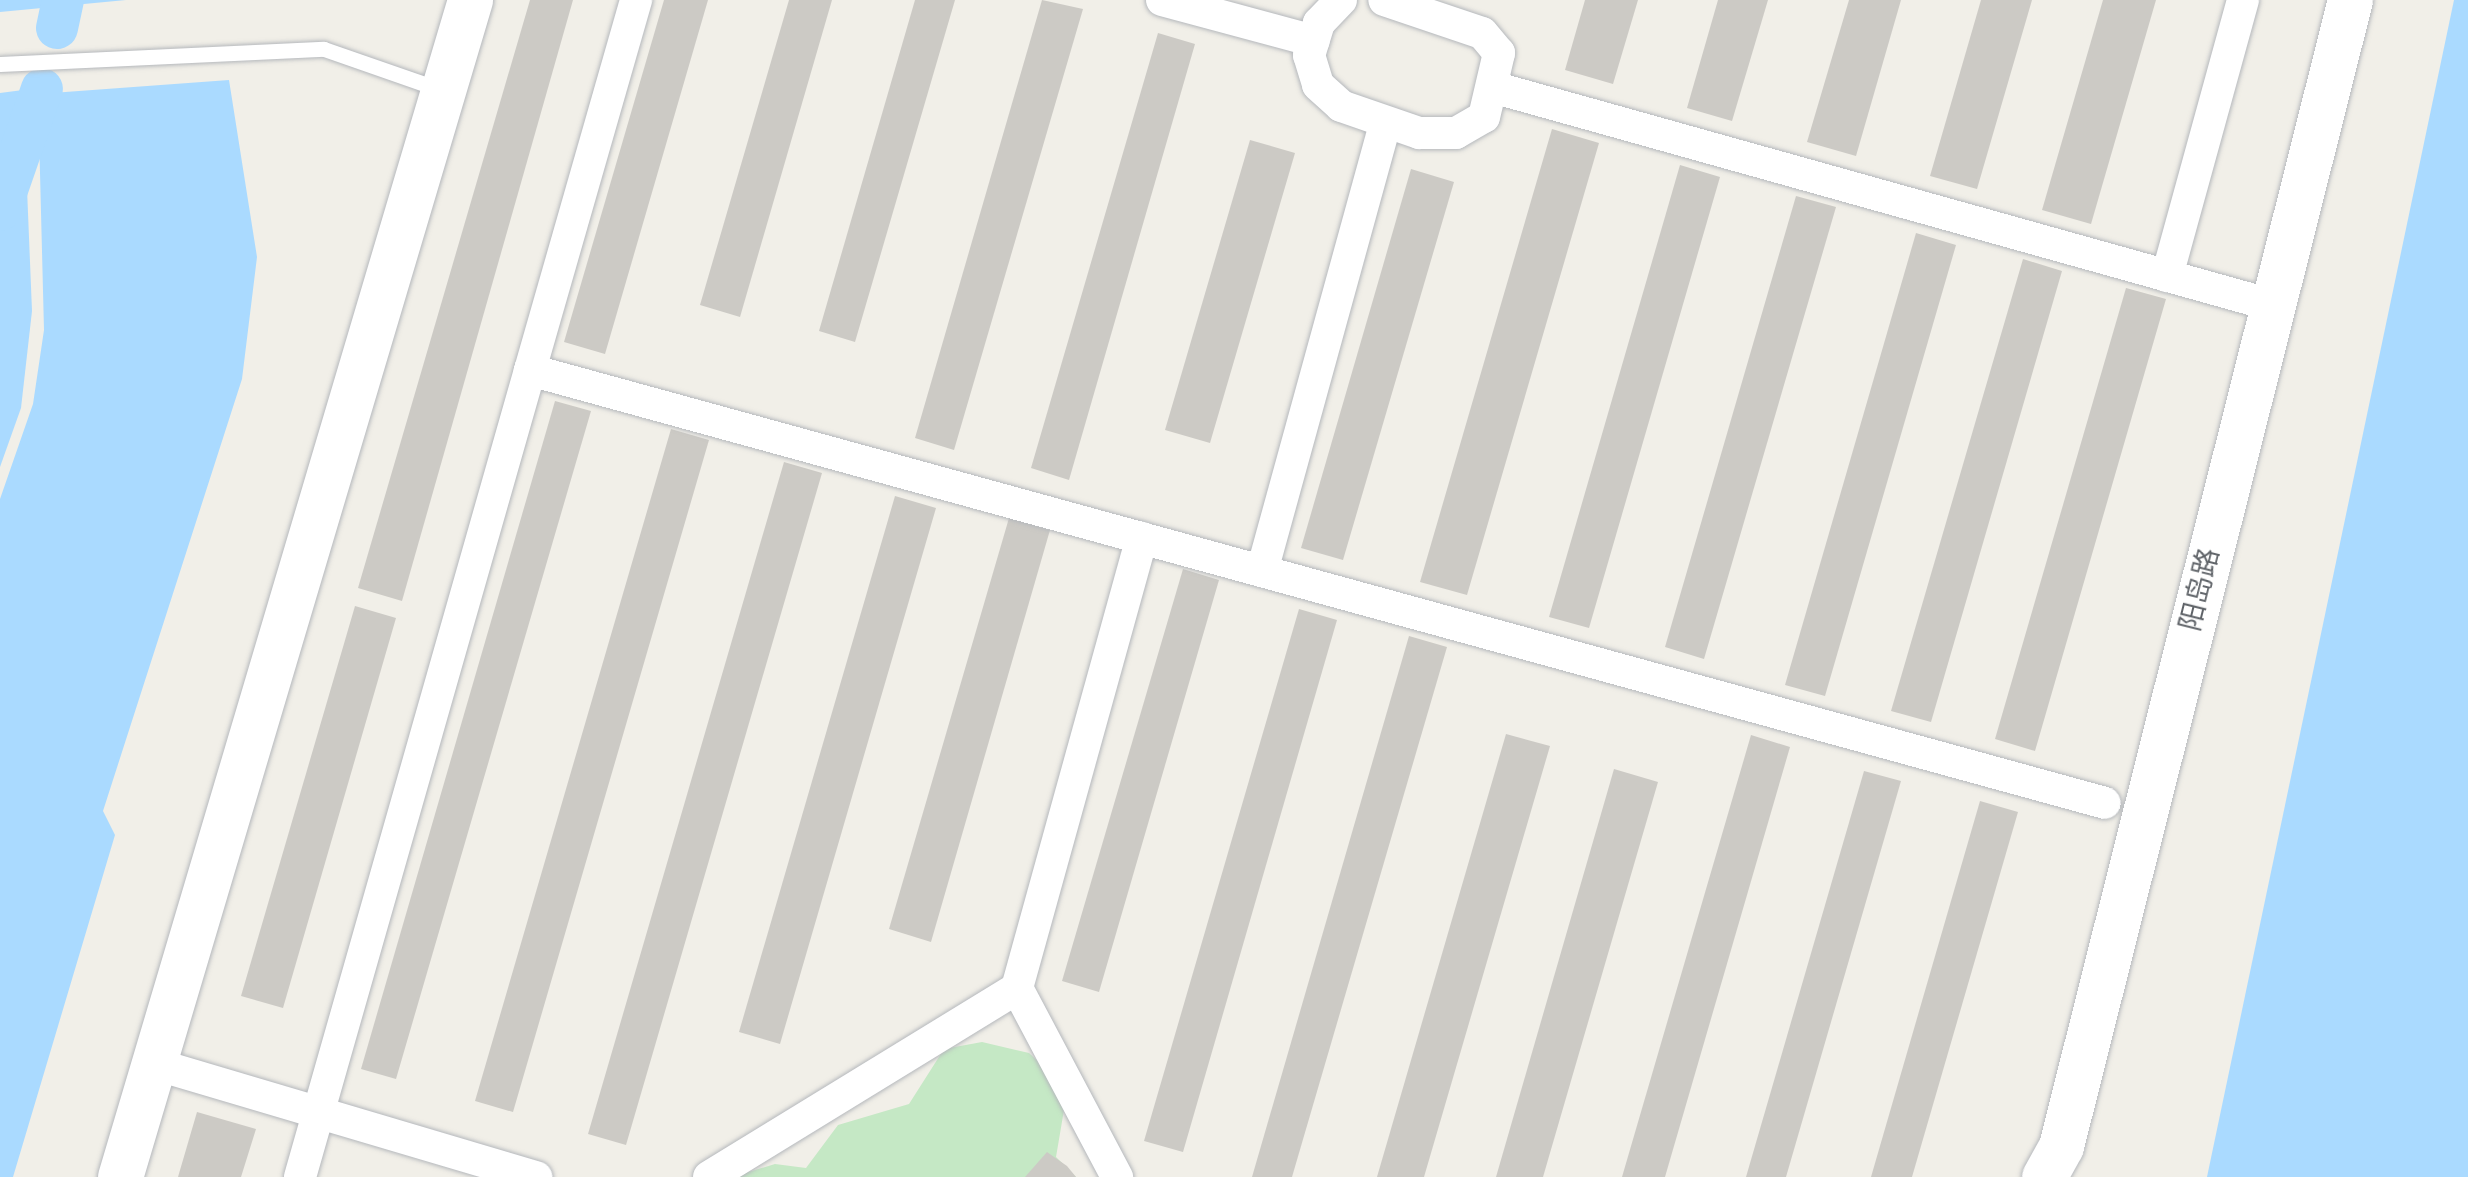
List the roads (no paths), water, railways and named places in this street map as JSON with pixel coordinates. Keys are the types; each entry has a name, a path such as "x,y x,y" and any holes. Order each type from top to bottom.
{"main road":[{"path":"120,1177 151,1063 447,91 470,0"},
{"name":"阳岛路","path":"2044,1177 2061,1146 2268,304 2350,0"}],"street":[{"path":"300,1177 636,0"},
{"path":"1162,0 1314,41"},
{"path":"1341,0 1314,41 1318,85 1385,124 1456,132 1484,117 1496,88 1499,54 1482,33 1406,2"},
{"path":"2167,276 2242,0"},
{"path":"1496,88 2268,304"},
{"path":"1262,571 1385,124"},
{"path":"530,370 2105,802"},
{"path":"709,1177 1017,988 1142,538"},
{"path":"1017,988 1118,1177"},
{"path":"151,1063 536,1177"}],"lane":[{"path":"0,64 324,49 447,91"}],"water":[{"path":"0,0 126,0 0,12"},
{"path":"2454,0 2468,0 2468,1177 2207,1177"},
{"path":"229,80 257,257 242,379 103,811 115,835 13,1177 0,1177 0,499 33,404 44,330 38,94"},
{"path":"23,90 32,311 21,408 0,467 0,93"}],"waterway":[{"path":"57,28 63,0"},
{"path":"0,210 42,89"}]}
